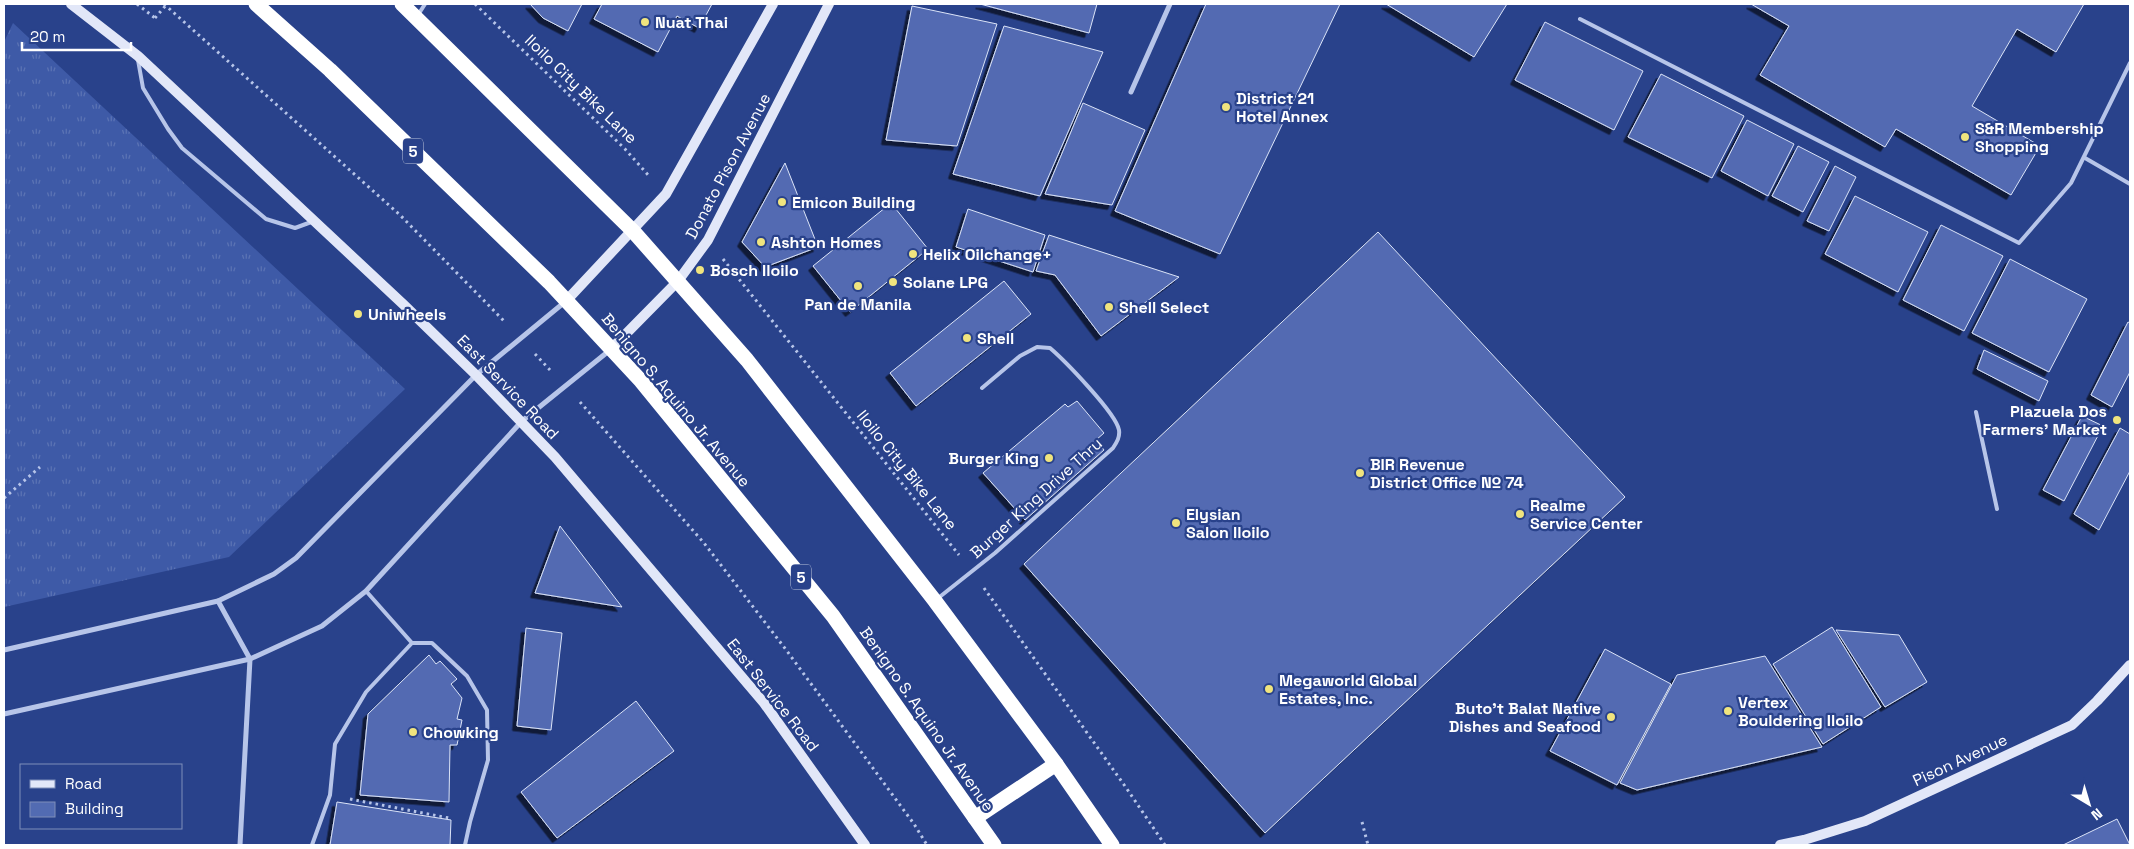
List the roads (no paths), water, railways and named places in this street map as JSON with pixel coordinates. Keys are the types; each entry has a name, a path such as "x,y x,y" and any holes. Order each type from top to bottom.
{"highway":[{"name":"Benigno S. Aquino Jr. Avenue","path":"256,4 330,70 567,300 641,381 833,616 994,845"},
{"path":"402,4 633,231 748,360 935,601 1056,764 1112,845"},
{"path":"975,818 1056,764"}],"street":[{"name":"East Service Road","path":"72,4 138,56 314,221 522,421 562,464 764,704 865,845"},
{"path":"4,650 218,601 274,574 296,558 476,375 567,300 666,194 773,4"},
{"name":"Donato Pison Avenue","path":"612,348 678,281 708,240 829,4"},
{"path":"1130,92 1170,4"},
{"path":"4,714 250,659 322,626 366,591 522,421 612,348"},
{"path":"218,601 250,659 241,845"},
{"name":"Pison Avenue","path":"1780,845 1804,840 1864,821 2072,725 2130,665"}],"lane":[{"path":"416,18 425,4"},
{"path":"1580,19 2019,243 2071,183 2130,63"},
{"path":"138,56 142,88 182,148 266,219 295,228 314,221"},
{"path":"2084,158 2130,184"},
{"name":"Burger King Drive Thru","path":"935,601 972,572 1113,448 1118,440 1119,429 1114,420 1082,379 1050,348 1037,348 1020,356 982,388"},
{"path":"1976,412 1997,509"},
{"path":"366,591 412,643"},
{"path":"312,845 330,796 335,744 366,692 412,643 432,643 467,676 487,710 488,760 465,845"}],"place":[{"name":"Nuat Thai","path":"645,22"},
{"name":"District 21 Hotel Annex","path":"1226,107"},
{"name":"S&R Membership Shopping","path":"1965,137"},
{"name":"Emicon Building","path":"782,202"},
{"name":"Ashton Homes","path":"761,242"},
{"name":"Helix Oilchange+","path":"913,254"},
{"name":"Bosch Iloilo","path":"700,270"},
{"name":"Solane LPG","path":"893,282"},
{"name":"Pan de Manila","path":"858,286"},
{"name":"Shell Select","path":"1109,307"},
{"name":"Uniwheels","path":"358,314"},
{"name":"Shell","path":"967,338"},
{"name":"Plazuela Dos Farmers' Market","path":"2117,420"},
{"name":"Burger King","path":"1049,458"},
{"name":"BIR Revenue District Office № 74","path":"1360,473"},
{"name":"Realme Service Center","path":"1520,514"},
{"name":"Elysian Salon Iloilo","path":"1176,523"},
{"name":"Megaworld Global Estates, Inc.","path":"1269,689"},
{"name":"Vertex Bouldering Iloilo","path":"1728,711"},
{"name":"Buto't Balat Native Dishes and Seafood","path":"1611,717"},
{"name":"Chowking","path":"413,732"}]}
